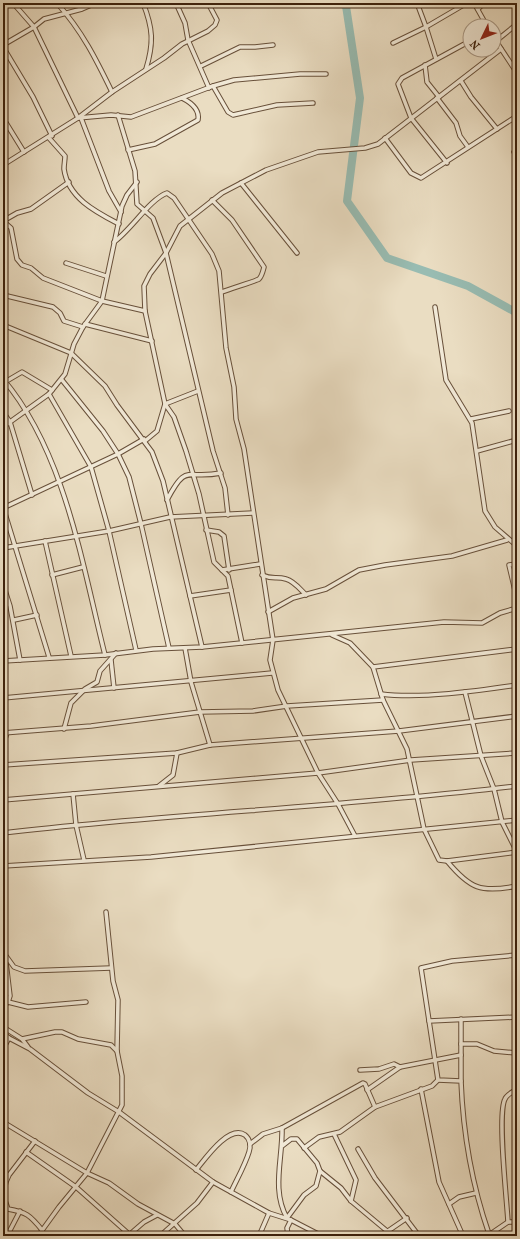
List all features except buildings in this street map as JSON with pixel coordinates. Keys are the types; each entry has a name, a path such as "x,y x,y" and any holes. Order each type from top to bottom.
{"street":[{"path":"13,3 34,27 80,118 109,191 121,212"},
{"path":"57,3 84,37 112,92"},
{"path":"96,3 44,19 3,46 33,97 50,137 65,156 64,169 74,192 87,206 119,224"},
{"path":"143,3 149,18 152,37 152,49 146,69"},
{"path":"176,3 185,23 188,40 211,87 228,112 233,115 277,105 313,103"},
{"path":"3,165 80,118 112,92 164,58 188,40 208,31 217,22 217,16 208,3"},
{"path":"417,3 436,59"},
{"path":"393,44 468,3"},
{"path":"474,3 483,18"},
{"path":"478,9 484,3"},
{"path":"502,35 517,24"},
{"path":"201,66 240,47 255,47 273,44"},
{"path":"447,163 411,118 398,84 402,78 462,45"},
{"path":"502,50 517,73"},
{"path":"242,643 228,576 214,562 193,473 174,416 165,404 145,311 144,286 150,274 166,253 176,233 187,219 212,200 266,170 318,152 372,146 385,138 490,58"},
{"path":"425,65 427,82 456,123 460,136 468,148"},
{"path":"80,118 118,115 131,117 234,80 326,74"},
{"path":"461,81 471,97 497,128"},
{"path":"128,150 155,144 198,120 199,116 195,108 188,101 182,98"},
{"path":"118,115 137,182 137,204 153,218 166,253 213,451 225,488 228,514"},
{"path":"385,138 411,173 419,178 425,177 517,116"},
{"path":"3,118 24,152"},
{"path":"69,182 31,208 17,213 3,221 11,228 17,259 22,265 30,268 43,278 102,301 145,311"},
{"path":"3,426 49,394 62,380 68,366 71,353 84,325 102,301 106,276 121,212 127,195 137,182"},
{"path":"241,183 297,253"},
{"path":"114,242 135,224 145,210 168,193 174,198 217,263 222,292 226,348 234,387 236,419 244,449 252,513 273,640 270,653 272,674 278,690 318,773 338,804 355,836"},
{"path":"212,200 232,220 264,267 263,272 257,280 234,286 222,292"},
{"path":"66,263 106,276"},
{"path":"3,295 53,307 60,313 65,322 152,341"},
{"path":"435,307 446,380 471,419 485,511 491,523 507,540 517,546"},
{"path":"3,325 71,353 105,386 116,405 145,440 157,461 202,647"},
{"path":"52,390 22,372 4,380 17,396 51,458 60,482 76,536 105,655"},
{"path":"62,380 103,431 118,454 128,477 141,524 169,648"},
{"path":"165,404 198,391"},
{"path":"49,394 91,467 109,531 136,650"},
{"path":"49,657 3,507 60,482 145,440 158,431 165,404"},
{"path":"471,419 509,411"},
{"path":"3,412 10,422 32,495"},
{"path":"476,451 517,440"},
{"path":"167,501 179,479 193,473 206,476 221,473"},
{"path":"3,548 109,531 170,517 252,513"},
{"path":"206,530 219,532 224,536 229,570"},
{"path":"268,612 293,598 326,589 359,570 452,556 507,540"},
{"path":"45,541 70,656"},
{"path":"222,570 260,564"},
{"path":"517,564 509,565 517,599"},
{"path":"52,575 83,567"},
{"path":"262,575 271,579 280,578 291,581 306,595"},
{"path":"264,585 271,579"},
{"path":"3,584 14,620 20,660"},
{"path":"190,596 231,590"},
{"path":"3,661 49,657 105,655 136,650 202,647 444,622 482,622 500,613 517,608"},
{"path":"14,620 37,615"},
{"path":"331,634 350,643 373,667 383,700 399,731 411,760 424,829 439,860 447,861 517,852 502,822 494,789 481,756 465,692"},
{"path":"185,648 191,682 210,746"},
{"path":"373,667 517,649"},
{"path":"64,729 70,703 97,682 100,671 116,653"},
{"path":"111,660 114,688"},
{"path":"3,698 272,674"},
{"path":"381,694 394,696 465,692 517,686"},
{"path":"3,745 5,733 64,729 200,712 252,711 287,706 383,700"},
{"path":"3,765 177,753 210,746 399,731 517,716"},
{"path":"158,786 173,775 177,753"},
{"path":"3,800 318,773 411,760 517,753"},
{"path":"3,833 76,825 338,804 517,786"},
{"path":"73,794 76,825 84,860"},
{"path":"3,866 151,857 517,820"},
{"path":"447,861 469,884 480,888 498,889 517,886"},
{"path":"38,1236 87,1173 122,1105 122,1076 117,1051 118,1000 111,968 106,912"},
{"path":"3,937 10,986 8,1002 3,1007"},
{"path":"438,1080 421,968 452,961 517,955"},
{"path":"6,956 14,967 25,971 111,968"},
{"path":"8,1002 28,1007 86,1002"},
{"path":"429,1021 461,1018 517,1017"},
{"path":"461,1018 462,1102 470,1167 476,1193 488,1235 508,1222 517,1222"},
{"path":"3,1027 22,1039 30,1049"},
{"path":"22,1039 54,1032 62,1032 78,1039 111,1045 117,1051"},
{"path":"3,1033 9,1038 30,1049 88,1093 118,1112 213,1182 269,1213 289,1219 322,1236"},
{"path":"3,1049 9,1038"},
{"path":"462,1044 477,1044 494,1050 517,1053"},
{"path":"367,1090 400,1067 462,1055"},
{"path":"360,1070 379,1069 394,1064 400,1067"},
{"path":"304,1148 319,1137 340,1132 375,1108 432,1086 438,1080 461,1081"},
{"path":"250,1144 263,1134 282,1128 362,1083 365,1084 375,1108"},
{"path":"422,1089 439,1182 463,1236"},
{"path":"508,1222 503,1153 504,1103 507,1095 517,1089"},
{"path":"3,1122 87,1173 109,1183 138,1204 175,1224 185,1236"},
{"path":"282,1128 278,1192 280,1202 289,1219"},
{"path":"196,1170 221,1141 237,1132 241,1132 248,1137 250,1144 249,1152 231,1192"},
{"path":"334,1134 356,1180 351,1202"},
{"path":"282,1146 294,1138 317,1163 320,1171 341,1188 351,1202 393,1236"},
{"path":"35,1141 9,1175 3,1189 8,1209 20,1211 33,1219 42,1230"},
{"path":"358,1150 375,1178 407,1218 419,1236"},
{"path":"26,1152 76,1187 129,1235 144,1222 157,1215"},
{"path":"288,1236 287,1228 289,1219 304,1195 316,1186 320,1171"},
{"path":"160,1236 197,1203 213,1182"},
{"path":"447,1199 452,1200 476,1193"},
{"path":"449,1204 452,1200"},
{"path":"7,1236 20,1211"},
{"path":"259,1236 269,1213"},
{"path":"388,1231 407,1218"}],"waterway":[{"path":"340,3 346,6 360,98 347,201 387,258 468,286 517,313"}]}
